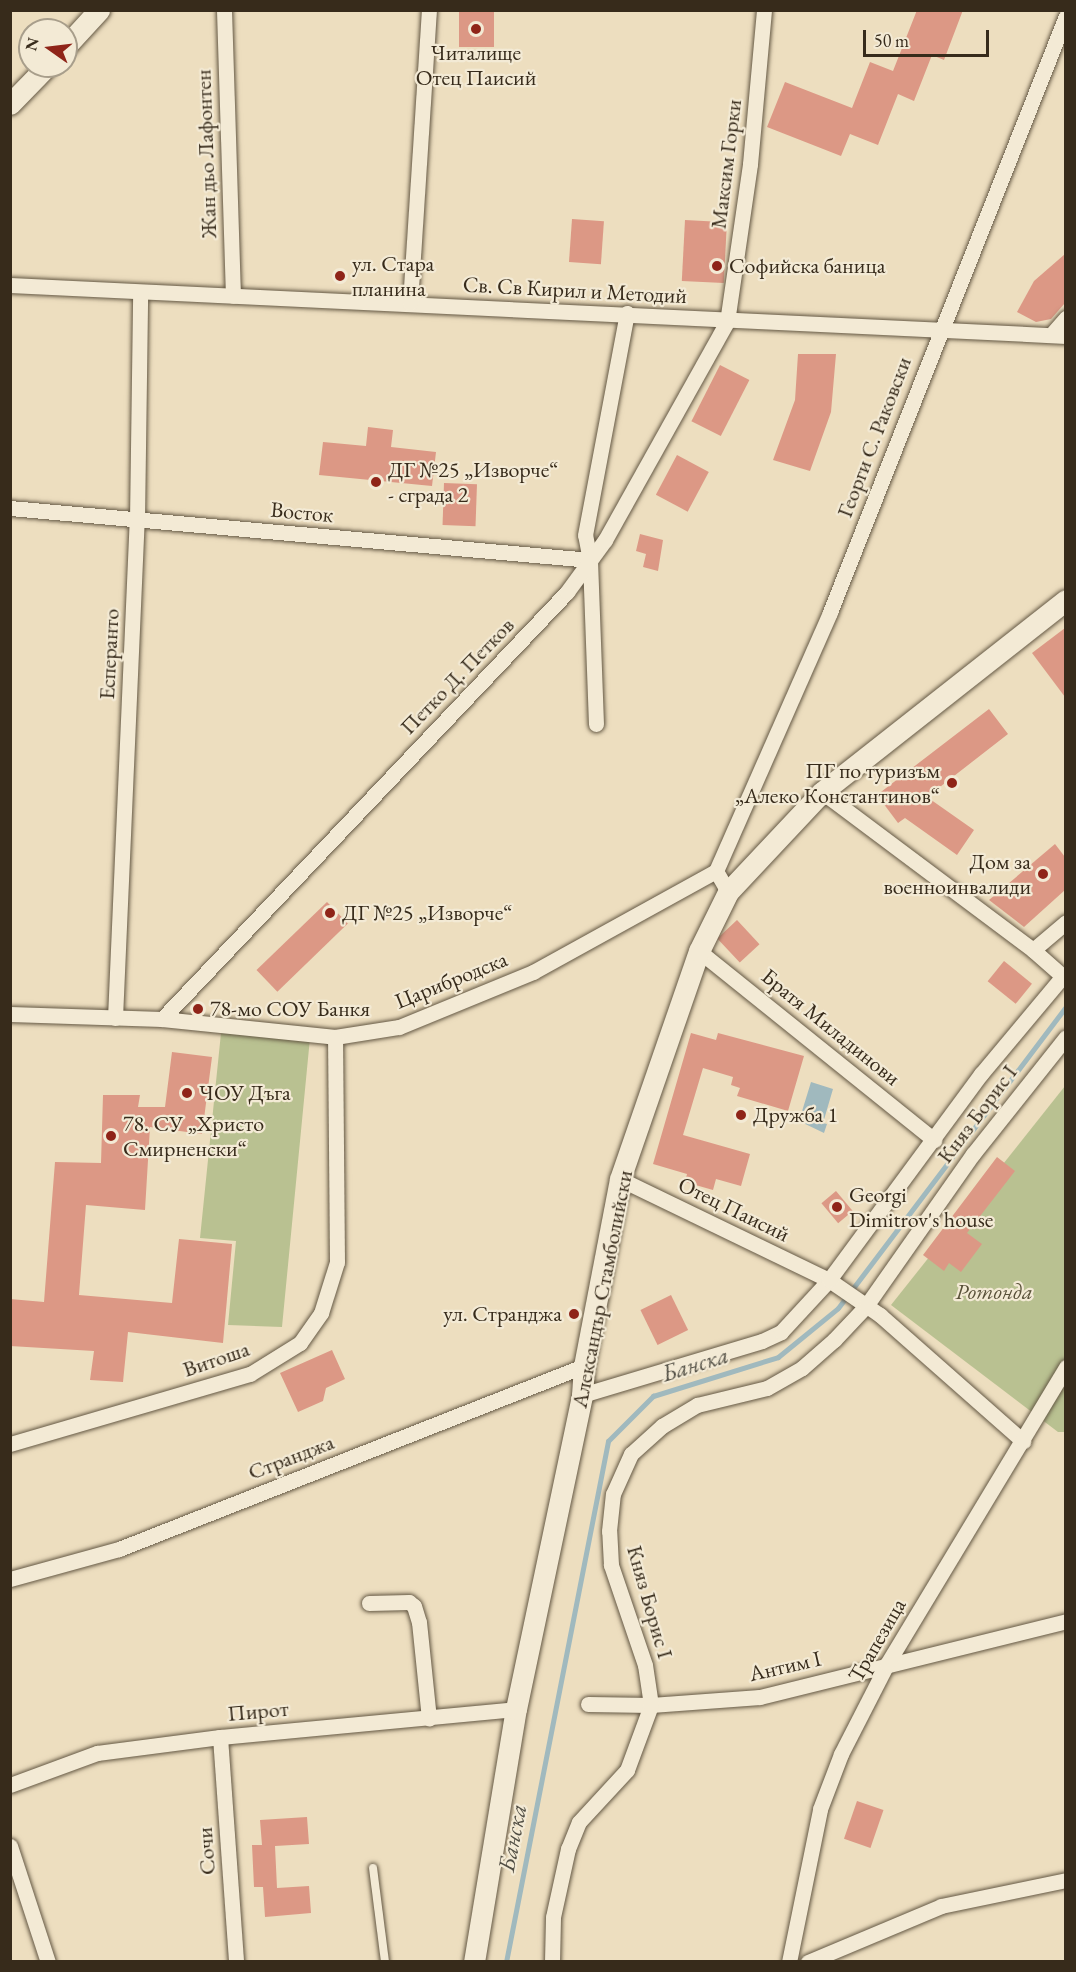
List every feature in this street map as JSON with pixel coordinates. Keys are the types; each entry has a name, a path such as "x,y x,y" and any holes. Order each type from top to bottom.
{"street":[{"path":"78,33 99,10"},
{"name":"Жан дьо Лафонтен","path":"224,10 233,296"},
{"path":"410,303 429,10"},
{"name":"Максим Горки","path":"727,322 750,164 764,10"},
{"name":"Георги С. Раковски","path":"716,871 830,612 1065,15"},
{"path":"10,104 35,78"},
{"name":"Св. Св Кирил и Методий","path":"10,285 627,313 727,322 1058,335"},
{"name":"Есперанто","path":"115,1018 137,520 140,292"},
{"path":"596,724 590,560 585,535 627,313"},
{"path":"1058,335 1065,318"},
{"name":"Петко Д. Петков","path":"162,1019 567,592 590,560 727,322"},
{"name":"Восток","path":"10,508 590,560"},
{"name":"Александър Стамболийски","path":"474,1962 516,1709 582,1395 584,1366 620,1179 699,951 728,892 822,792 1065,600"},
{"path":"822,792 1033,950 1064,978"},
{"path":"716,871 728,892"},
{"name":"Царибродска","path":"10,1014 162,1019 335,1037 399,1027 533,972 716,871"},
{"path":"1033,950 1065,922"},
{"name":"Братя Миладинови","path":"699,951 934,1140"},
{"name":"Княз Борис I","path":"582,1395 762,1341 781,1332 835,1284 981,1074 1064,978"},
{"name":"Витоша","path":"10,1444 250,1374 300,1343 321,1313 337,1262 335,1037"},
{"name":"Княз Борис I","path":"552,1962 553,1917 568,1850 579,1822 627,1770 651,1705 645,1665 611,1565 609,1531 613,1494 631,1454 662,1426 697,1405 767,1388 802,1368 864,1305 973,1154 1065,1037"},
{"name":"Отец Паисий","path":"620,1179 835,1284 864,1305"},
{"path":"864,1305 1023,1441"},
{"name":"Странджа","path":"10,1579 119,1549 584,1366"},
{"name":"Трапезица","path":"789,1962 819,1809 841,1754 887,1664 1023,1441 1065,1367"},
{"path":"369,1603 409,1602 414,1606 419,1622 429,1718"},
{"name":"Антим I","path":"588,1704 651,1705 760,1697 1065,1621"},
{"name":"Пирот","path":"10,1785 97,1753 220,1737 516,1709"},
{"name":"Сочи","path":"220,1737 236,1962"},
{"path":"10,1846 48,1962"},
{"path":"808,1962 941,1906 1065,1880"}],"lane":[{"path":"373,1868 385,1962"}],"green space":[{"path":"221,1033 310,1038 282,1327 228,1325 236,1241 200,1238"},
{"name":"Ротонда","path":"1065,1086 1065,1432 1058,1432 891,1305"}],"water":[{"path":"811,1082 833,1089 823,1123 827,1124 824,1133 799,1121"}],"building":[{"name":"Читалище Отец Паисий","path":"459,10 494,10 494,47 459,47"},
{"path":"917,10 963,10 944,60 932,55 914,101 898,94 878,145 850,134 841,156 767,127 785,82 852,108 870,62 893,71"},
{"path":"572,219 604,221 601,264 569,262"},
{"path":"685,220 727,222 724,283 682,281"},
{"path":"1065,254 1065,303 1051,319 1036,322 1017,312 1034,281"},
{"path":"798,354 836,354 831,412 810,471 773,460 795,400"},
{"path":"720,365 749,380 721,436 691,421"},
{"path":"368,427 393,430 391,447 436,452 432,486 319,475 323,442 366,446"},
{"path":"677,455 709,472 688,512 656,495"},
{"path":"444,483 477,484 476,526 443,525"},
{"path":"640,534 663,540 658,571 643,567 646,554 636,551"},
{"path":"1065,628 1065,697 1032,653"},
{"path":"989,709 1008,734 927,797 974,830 957,855 905,818 898,823 877,795"},
{"name":"Дом за военноинвалиди","path":"1055,844 1065,857 1065,890 1024,927 989,900"},
{"path":"327,902 348,924 277,992 257,970"},
{"path":"737,920 760,944 740,963 717,938"},
{"path":"1004,961 1032,984 1016,1004 988,981"},
{"path":"691,1033 716,1040 718,1033 804,1056 788,1111 737,1096 740,1088 731,1085 733,1077 703,1068 683,1135 750,1154 741,1186 716,1179 713,1190 685,1182 687,1174 653,1164"},
{"path":"172,1052 212,1057 202,1134 150,1127 145,1210 86,1205 79,1295 172,1303 179,1239 232,1244 223,1343 128,1332 123,1382 90,1380 94,1351 10,1346 10,1299 44,1302 55,1162 101,1163 103,1095 140,1095 138,1107 165,1107"},
{"path":"997,1157 1015,1171 967,1233 982,1244 961,1272 949,1263 944,1271 923,1255"},
{"name":"Georgi Dimitrov's house","path":"836,1191 853,1211 838,1223 821,1203"},
{"path":"671,1295 688,1330 658,1345 640,1310"},
{"path":"332,1350 345,1379 326,1388 323,1401 298,1412 280,1373"},
{"path":"857,1801 883,1810 870,1848 844,1839"},
{"path":"307,1817 309,1844 275,1846 277,1888 309,1886 311,1913 265,1917 263,1887 254,1887 252,1845 262,1845 260,1820"}],"waterway":[{"name":"Банска","path":"506,1962 608,1441 653,1396 778,1357 838,1308 1066,1006"}],"place":[{"name":"Читалище Отец Паисий","path":"476,29"},
{"name":"Софийска баница","path":"717,266"},
{"name":"ул. Стара планина","path":"340,276"},
{"name":"ДГ №25 „Изворче“ - сграда 2","path":"376,482"},
{"name":"ПГ по туризъм „Алеко Константинов“","path":"952,783"},
{"name":"Дом за военноинвалиди","path":"1043,874"},
{"name":"ДГ №25 „Изворче“","path":"330,913"},
{"name":"78-мо СОУ Банкя","path":"198,1009"},
{"name":"ЧОУ Дъга","path":"187,1093"},
{"name":"Дружба 1","path":"741,1115"},
{"name":"78. СУ „Христо Смирненски“","path":"111,1136"},
{"name":"Georgi Dimitrov's house","path":"837,1207"},
{"name":"ул. Странджа","path":"574,1314"}]}
